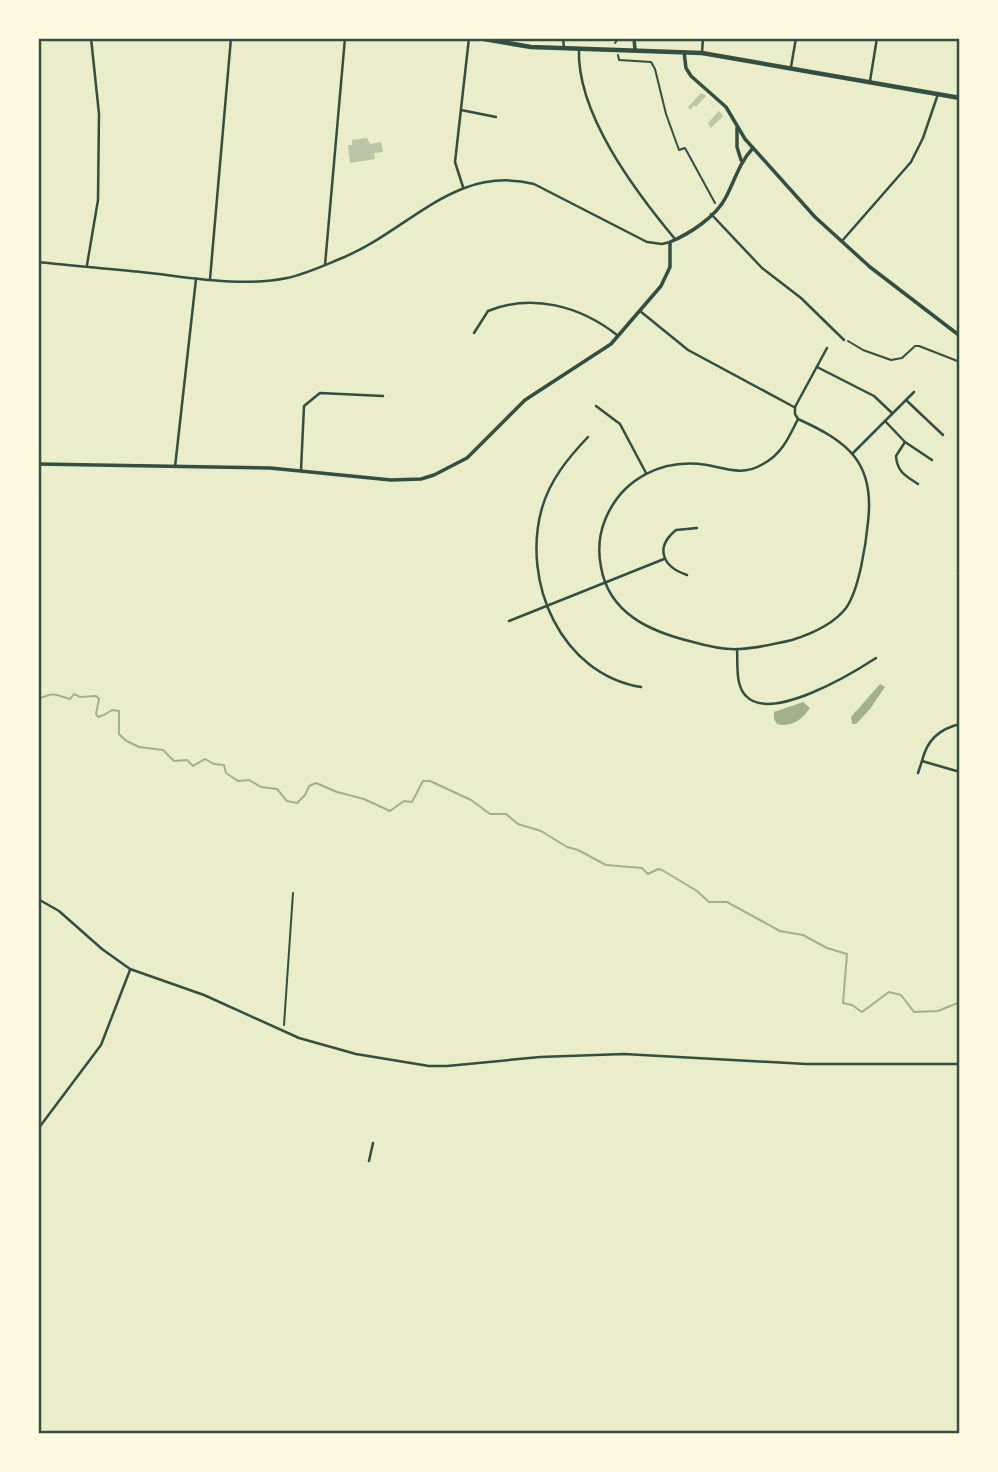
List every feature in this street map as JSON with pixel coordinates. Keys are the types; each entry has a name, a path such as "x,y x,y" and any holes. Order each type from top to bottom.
{"main road":[{"path":"478,38 531,47 702,53 958,98"}],"street":[{"path":"87,266 98,200 99,114 92,38"},
{"path":"211,279 231,38"},
{"path":"325,265 345,38"},
{"path":"463,187 455,162 469,38"},
{"path":"563,38 564,48"},
{"path":"634,38 635,51"},
{"path":"702,53 703,38"},
{"path":"791,67 796,38"},
{"path":"870,81 877,38"},
{"path":"579,48 580,71 602,133 631,183 676,240"},
{"path":"684,52 686,68 726,107 737,128 753,148 814,216 890,283 960,336"},
{"path":"958,98 960,88"},
{"path":"842,242 911,162 923,138 938,94"},
{"path":"461,110 496,117"},
{"path":"737,128 737,147 742,161"},
{"path":"38,262 196,278 268,281 325,265 360,250 463,187 495,180 519,180 534,184 647,242 662,244 676,240 722,204 742,161 753,148"},
{"path":"711,214 762,268 801,298 844,340"},
{"path":"38,464 231,466 301,470 391,480 421,479 434,475 467,458 525,400 602,350 618,335 667,276 672,254 670,242"},
{"path":"175,467 196,278"},
{"path":"474,333 488,311 525,303 570,308 618,335"},
{"path":"640,311 688,350 795,407"},
{"path":"799,419 780,452 761,466 741,471 680,463 664,466 646,473 620,494 606,518 599,553 605,582 616,602 628,615 659,633 678,639 737,649 804,636 828,624 847,606 856,582 870,503 867,478 853,453 795,414 795,407 827,348"},
{"path":"817,366 874,396 892,413"},
{"path":"853,453 914,392"},
{"path":"301,470 304,407 320,393 383,396"},
{"path":"906,400 943,435"},
{"path":"596,406 620,424 646,473"},
{"path":"885,421 905,442 933,460"},
{"path":"588,438 553,481 542,509 537,537 537,567 547,606 559,630 589,664 613,680 641,687"},
{"path":"905,442 896,456 900,473 918,484"},
{"path":"687,575 671,569 664,559 664,544 679,528 697,528"},
{"path":"509,621 664,559"},
{"path":"737,649 740,686 750,700 766,704 818,692 850,676 876,658"},
{"path":"918,773 927,747 937,733 960,724"},
{"path":"922,761 960,772"},
{"path":"38,899 59,911 102,949 130,969 204,995 299,1038 328,1047 429,1066 477,1065 540,1057 624,1054 806,1064 960,1064"},
{"path":"38,1129 101,1045 130,969"},
{"path":"369,1161 373,1143"}],"path":[{"path":"614,41 619,38"},
{"path":"619,60 651,62 679,150 685,148 715,204 719,201 722,204"},
{"path":"844,340 883,359 898,359 919,345 960,362"},
{"path":"283,1030 293,893"}],"shaded area":[{"path":"880,684 885,687 870,709 856,724 852,724 851,717"},
{"path":"803,702 810,708 804,716 792,724 777,724 774,712"}],"building":[{"path":"701,93 706,96 690,110 688,107"},
{"path":"719,111 723,116 711,128 708,123"},
{"path":"367,138 370,144 381,142 383,152 374,153 375,159 350,163 348,145 352,145 352,140"}],"waterway":[{"path":"38,699 51,695 70,699 74,694 80,697 96,696 99,699 96,714 98,717 112,710 119,711 119,734 125,740 139,747 163,750 174,761 187,760 193,766 205,759 224,765 226,773 238,781 249,780 261,787 277,789 287,801 297,803 309,786 316,783 390,811 404,801 412,802 423,781 430,781 471,800 490,814 506,814 518,824 541,831 567,847 606,865 642,868 648,874 662,870 697,891 709,902 727,902 780,931 803,935 827,948 847,954 843,1003 862,1012 889,992 901,995 914,1012 938,1011 960,1002"}]}
